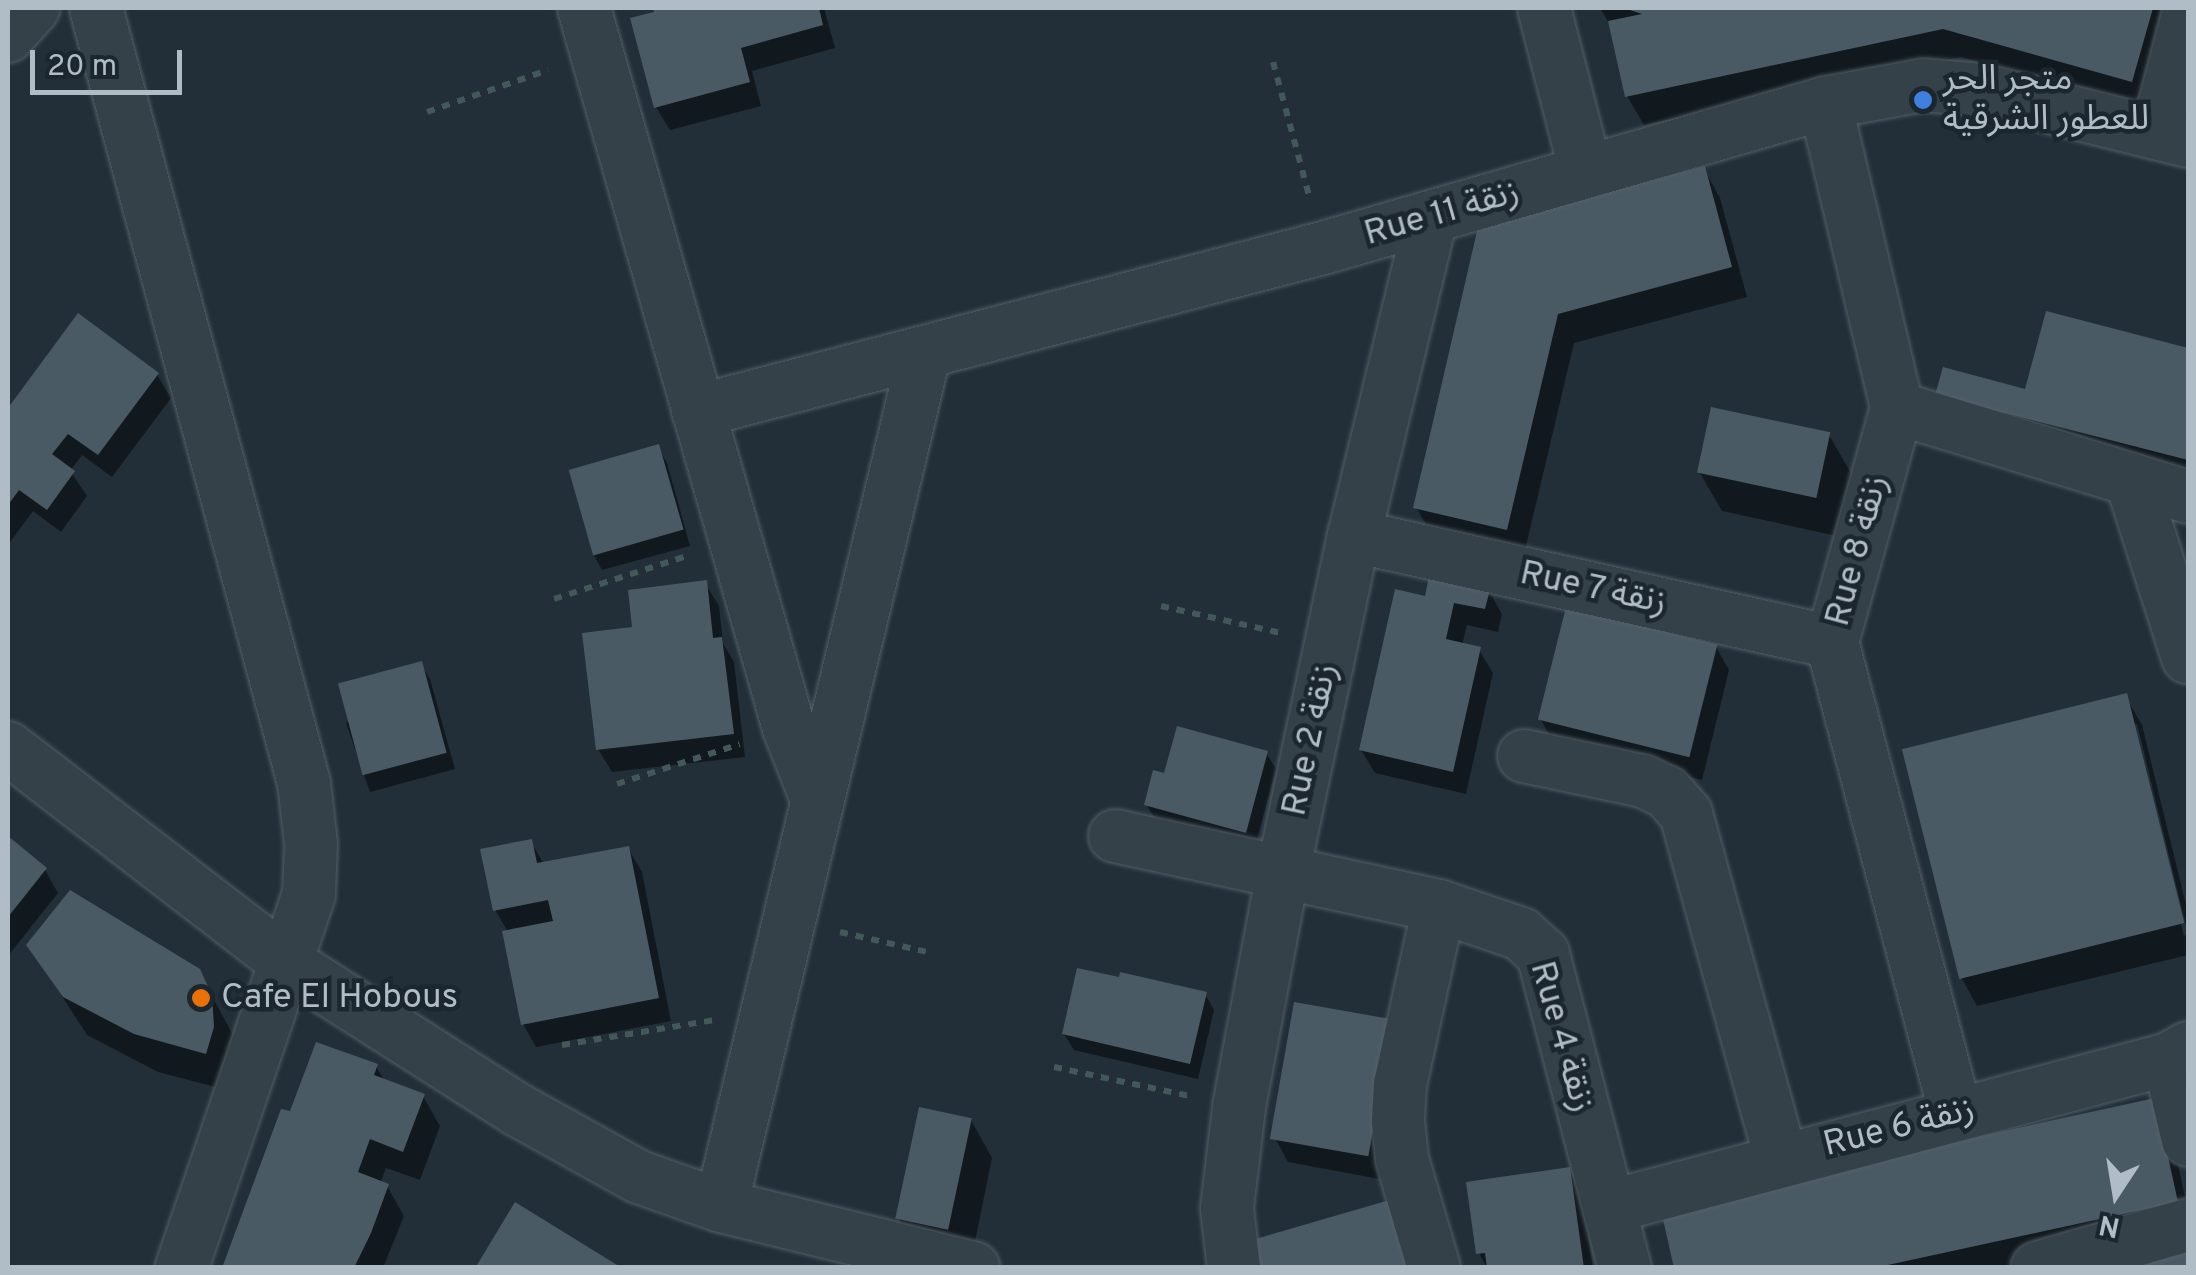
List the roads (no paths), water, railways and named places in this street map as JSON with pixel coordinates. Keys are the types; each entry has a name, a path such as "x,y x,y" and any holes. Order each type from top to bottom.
{"street":[{"path":"8,36 33,8"},
{"path":"96,8 304,784 311,844 309,894 182,1268"},
{"path":"1544,8 1586,172"},
{"path":"2173,137 2188,14"},
{"path":"590,30 789,728 816,797"},
{"name":"Rue 11 زنقة","path":"698,411 1324,248 1825,103 1923,85 1982,90 2173,137"},
{"name":"Rue 8 زنقة","path":"1825,103 1897,408 1832,642 1956,1114"},
{"name":"Rue 2 زنقة","path":"1234,1268 1226,1208 1240,1107 1283,872 1354,536 1430,218"},
{"path":"721,1206 924,355"},
{"path":"1897,408 2188,497"},
{"path":"2132,482 2188,656"},
{"name":"Rue 7 زنقة","path":"1354,536 1832,642"},
{"path":"8,748 287,963 518,1110 639,1177 721,1206 973,1268"},
{"path":"1524,756 1643,781 1667,792 1686,814 1781,1159"},
{"name":"Rue 4 زنقة","path":"1116,836 1439,906 1521,934 1543,954 1626,1268"},
{"path":"1434,1268 1402,1160 1398,1122 1400,1084 1439,906"},
{"path":"2179,1053 2188,1140"},
{"name":"Rue 6 زنقة","path":"1609,1207 2179,1053"},
{"path":"2037,1268 2188,1225"}],"place":[{"name":"متجر الحر للعطور الشرقية","path":"1923,100"},
{"name":"Cafe El Hobous","path":"201,998"}]}
